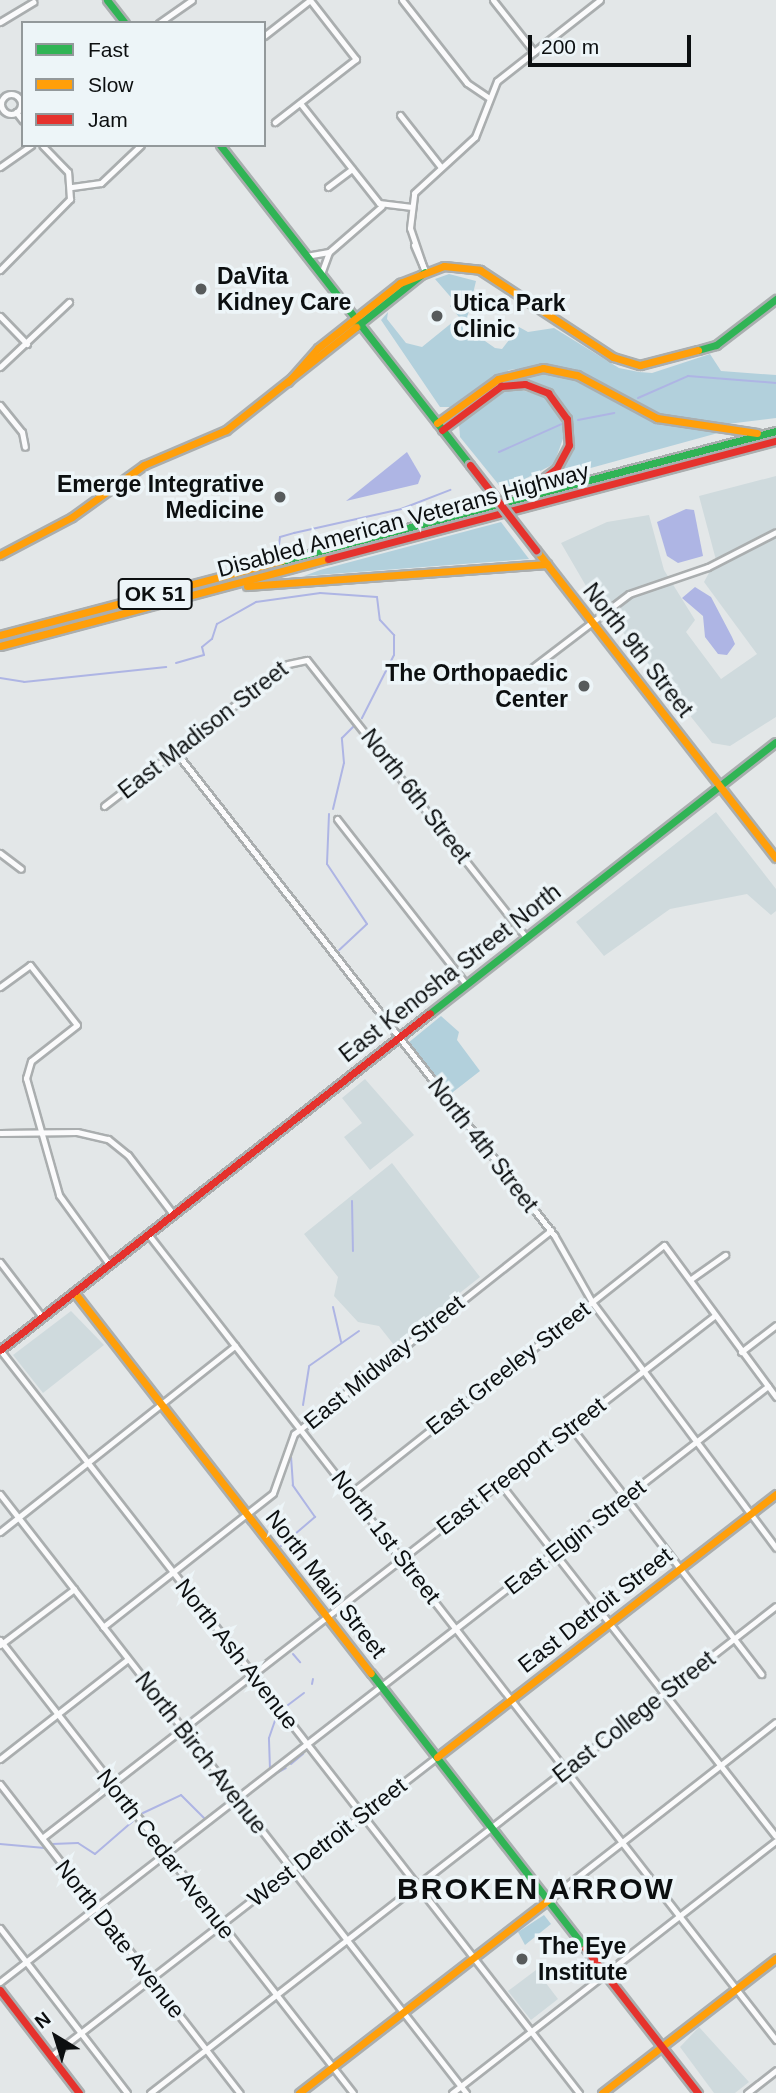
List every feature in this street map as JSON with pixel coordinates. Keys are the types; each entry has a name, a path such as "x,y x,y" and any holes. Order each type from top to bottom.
{"main road":[{"path":"107,0 123,21"},
{"path":"222,147 440,427"},
{"path":"288,382 355,318 400,283 425,272 459,265 480,270 613,357 640,365 716,345 776,299"},
{"path":"0,555 72,517 144,465 209,440 288,382 425,272"},
{"path":"440,427 498,379 543,368 578,375 657,418 766,434"},
{"path":"440,427 487,393 510,384 531,385 556,399 569,426 567,451 552,474 514,499"},
{"name":"North 9th Street","path":"440,427 776,858"},
{"name":"Disabled American Veterans Highway","path":"0,635 776,431"},
{"name":"Disabled American Veterans Highway","path":"0,646 776,441"},
{"path":"730,453 776,448"},
{"path":"211,590 547,564"},
{"name":"East Kenosha Street North","path":"113,1262 776,742"},
{"path":"0,1350 113,1262"},
{"name":"North Main Street","path":"74,1292 698,2093"},
{"name":"East Detroit Street","path":"436,1757 776,1494"},
{"path":"299,2093 548,1900"},
{"path":"602,2093 776,1958"},
{"path":"0,1990 79,2093"}],"street":[{"path":"164,21 192,0"},
{"path":"266,34 310,0 356,59 275,122"},
{"path":"402,0 467,83 488,97"},
{"path":"493,0 534,52"},
{"path":"425,272 415,245 410,207 419,186 475,137 488,97 497,81 600,0"},
{"path":"0,22 33,2"},
{"path":"0,88 6,96 21,98 16,112"},
{"path":"6,96 1,110 16,112 21,118"},
{"path":"300,103 382,206"},
{"path":"400,115 440,166"},
{"path":"0,167 28,147"},
{"path":"0,270 61,210 72,187 68,172 44,147"},
{"path":"72,187 101,183 139,147"},
{"path":"328,187 352,169"},
{"path":"321,274 329,252 382,206 410,207"},
{"path":"306,256 329,252"},
{"path":"0,367 69,302"},
{"path":"0,316 27,344"},
{"path":"0,405 22,432 25,447"},
{"path":"532,668 640,588 708,567 776,532"},
{"name":"East Madison Street","path":"104,806 288,664 303,659"},
{"name":"North 6th Street","path":"303,659 320,671 526,937"},
{"name":"North 4th Street","path":"175,751 551,1230 592,1302 776,1548"},
{"path":"337,819 466,984"},
{"path":"0,853 21,869"},
{"path":"0,987 30,965 77,1025 27,1067 39,1133 65,1205 113,1262"},
{"path":"0,1133 85,1133 112,1141 173,1214"},
{"name":"East Midway Street","path":"103,1627 277,1488 288,1443 300,1429 551,1230"},
{"name":"North 1st Street","path":"148,1234 776,2040"},
{"name":"East Greeley Street","path":"351,1493 665,1246 691,1279"},
{"path":"725,1255 691,1279 714,1316 776,1397"},
{"path":"0,1262 43,1317"},
{"name":"East Freeport Street","path":"42,1838 714,1316"},
{"path":"741,1352 776,1325"},
{"path":"0,1531 235,1346"},
{"name":"North Ash Avenue","path":"0,1350 579,2093"},
{"name":"East Elgin Street","path":"0,1982 768,1386"},
{"path":"571,1427 761,1674"},
{"path":"452,2093 776,1839 499,1482"},
{"name":"North Birch Avenue","path":"0,1494 466,2093"},
{"path":"1,1642 74,1589"},
{"name":"East College Street","path":"150,2093 776,1606"},
{"name":"North Cedar Avenue","path":"1,1642 353,2093"},
{"path":"0,1759 128,1659"},
{"path":"548,1900 776,1722"},
{"name":"West Detroit Street","path":"51,2056 436,1757"},
{"name":"North Date Avenue","path":"0,1784 240,2093"},
{"path":"0,1928 127,2093"},
{"path":"747,2093 776,2070"}],"shaded area":[{"path":"449,274 476,281 465,327 495,348 502,349 519,327 528,332 554,328 619,368 639,372 652,373 710,354 721,371 776,375 776,418 719,425 667,417 550,365 509,370 452,407 440,407 381,320 388,312 387,319 406,343 422,347 459,317 450,306 455,302 435,279"},
{"path":"537,371 569,375 648,418 718,433 547,480 565,461 566,409 549,390 502,379"},
{"path":"515,388 545,397 562,418 565,433 554,464 503,490 460,437 459,424 499,391"},
{"path":"776,476 776,717 730,746 712,743 586,586 561,543 607,522 649,515 664,570 695,620 686,632 721,679 757,654 704,582 716,560 699,496"},
{"path":"501,522 529,559 304,576 320,570"},
{"path":"716,812 776,889 776,911 771,915 747,894 670,909 604,956 576,922"},
{"path":"441,1016 459,1032 457,1040 480,1071 453,1092 452,1100 408,1043"},
{"path":"365,1079 414,1135 370,1170 344,1137 362,1123 342,1098"},
{"path":"392,1163 480,1277 394,1345 379,1326 358,1322 334,1296 338,1277 304,1234"},
{"path":"71,1311 104,1345 43,1393 13,1355"},
{"path":"544,1915 551,1924 525,1945 518,1932"},
{"path":"536,1970 558,1999 531,2020 508,1991"},
{"path":"699,2027 749,2082 735,2093 714,2093 680,2047"}],"water":[{"path":"407,452 421,476 418,484 346,501"},
{"path":"686,509 694,510 703,556 678,563 667,556 657,522"},
{"path":"695,587 711,597 732,637 735,644 727,655 718,654 705,637 703,616 682,598"}],"waterway":[{"path":"638,398 688,376 776,383"},
{"path":"578,420 614,413"},
{"path":"499,452 562,424"},
{"path":"279,545 280,537 401,509 450,490"},
{"path":"176,663 204,655 202,647 212,639 217,624 256,602 320,593 377,597 380,620 394,635 394,655 362,718"},
{"path":"0,678 24,682 166,667"},
{"path":"333,809 344,763 342,738 355,725"},
{"path":"329,814 327,864 367,924 339,950"},
{"path":"352,1201 353,1251"},
{"path":"333,1307 341,1342"},
{"path":"303,1405 309,1366 359,1331"},
{"path":"281,1546 315,1517 293,1485 291,1453 298,1436"},
{"path":"293,1654 300,1662"},
{"path":"312,1684 313,1679"},
{"path":"284,1708 304,1693"},
{"path":"270,1769 269,1738 278,1712"},
{"path":"291,1764 303,1754"},
{"path":"277,1773 286,1768"},
{"path":"253,1782 265,1773"},
{"path":"143,1813 181,1795 205,1819"},
{"path":"52,1844 78,1843 95,1854 133,1821"},
{"path":"0,1844 45,1848"}],"traffic: fast":[{"path":"107,0 123,21"},
{"path":"222,147 470,465"},
{"path":"356,327 425,272"},
{"path":"698,350 716,345 776,299"},
{"path":"281,561 776,431"},
{"path":"430,1013 776,742"},
{"path":"371,1673 585,1948"}],"traffic: slow":[{"path":"288,382 318,348 400,283 444,266 480,270 613,357 640,365 698,350"},
{"path":"0,555 72,517 144,465 226,430 356,327"},
{"path":"437,423 498,379 543,368 577,375 657,418 757,433"},
{"path":"536,550 776,858"},
{"path":"0,646 328,559"},
{"path":"0,635 281,561"},
{"path":"247,586 547,564"},
{"path":"74,1292 371,1673"},
{"path":"437,1757 776,1494"},
{"path":"299,2093 548,1900"},
{"path":"602,2093 776,1958"}],"traffic: jam":[{"path":"442,430 501,386 525,384 548,393 567,419 569,445 557,468 520,496"},
{"path":"328,559 776,441"},
{"path":"470,465 536,550"},
{"path":"0,1350 430,1013"},
{"path":"585,1948 698,2093"},
{"path":"0,1990 79,2093"}],"place":[{"name":"DaVita Kidney Care","path":"201,289"},
{"name":"Utica Park Clinic","path":"437,316"},
{"name":"Emerge Integrative Medicine","path":"280,497"},
{"name":"The Orthopaedic Center","path":"584,686"},
{"name":"The Eye Institute","path":"522,1959"}],"district":[{"name":"BROKEN ARROW","path":"536,1889"}]}
